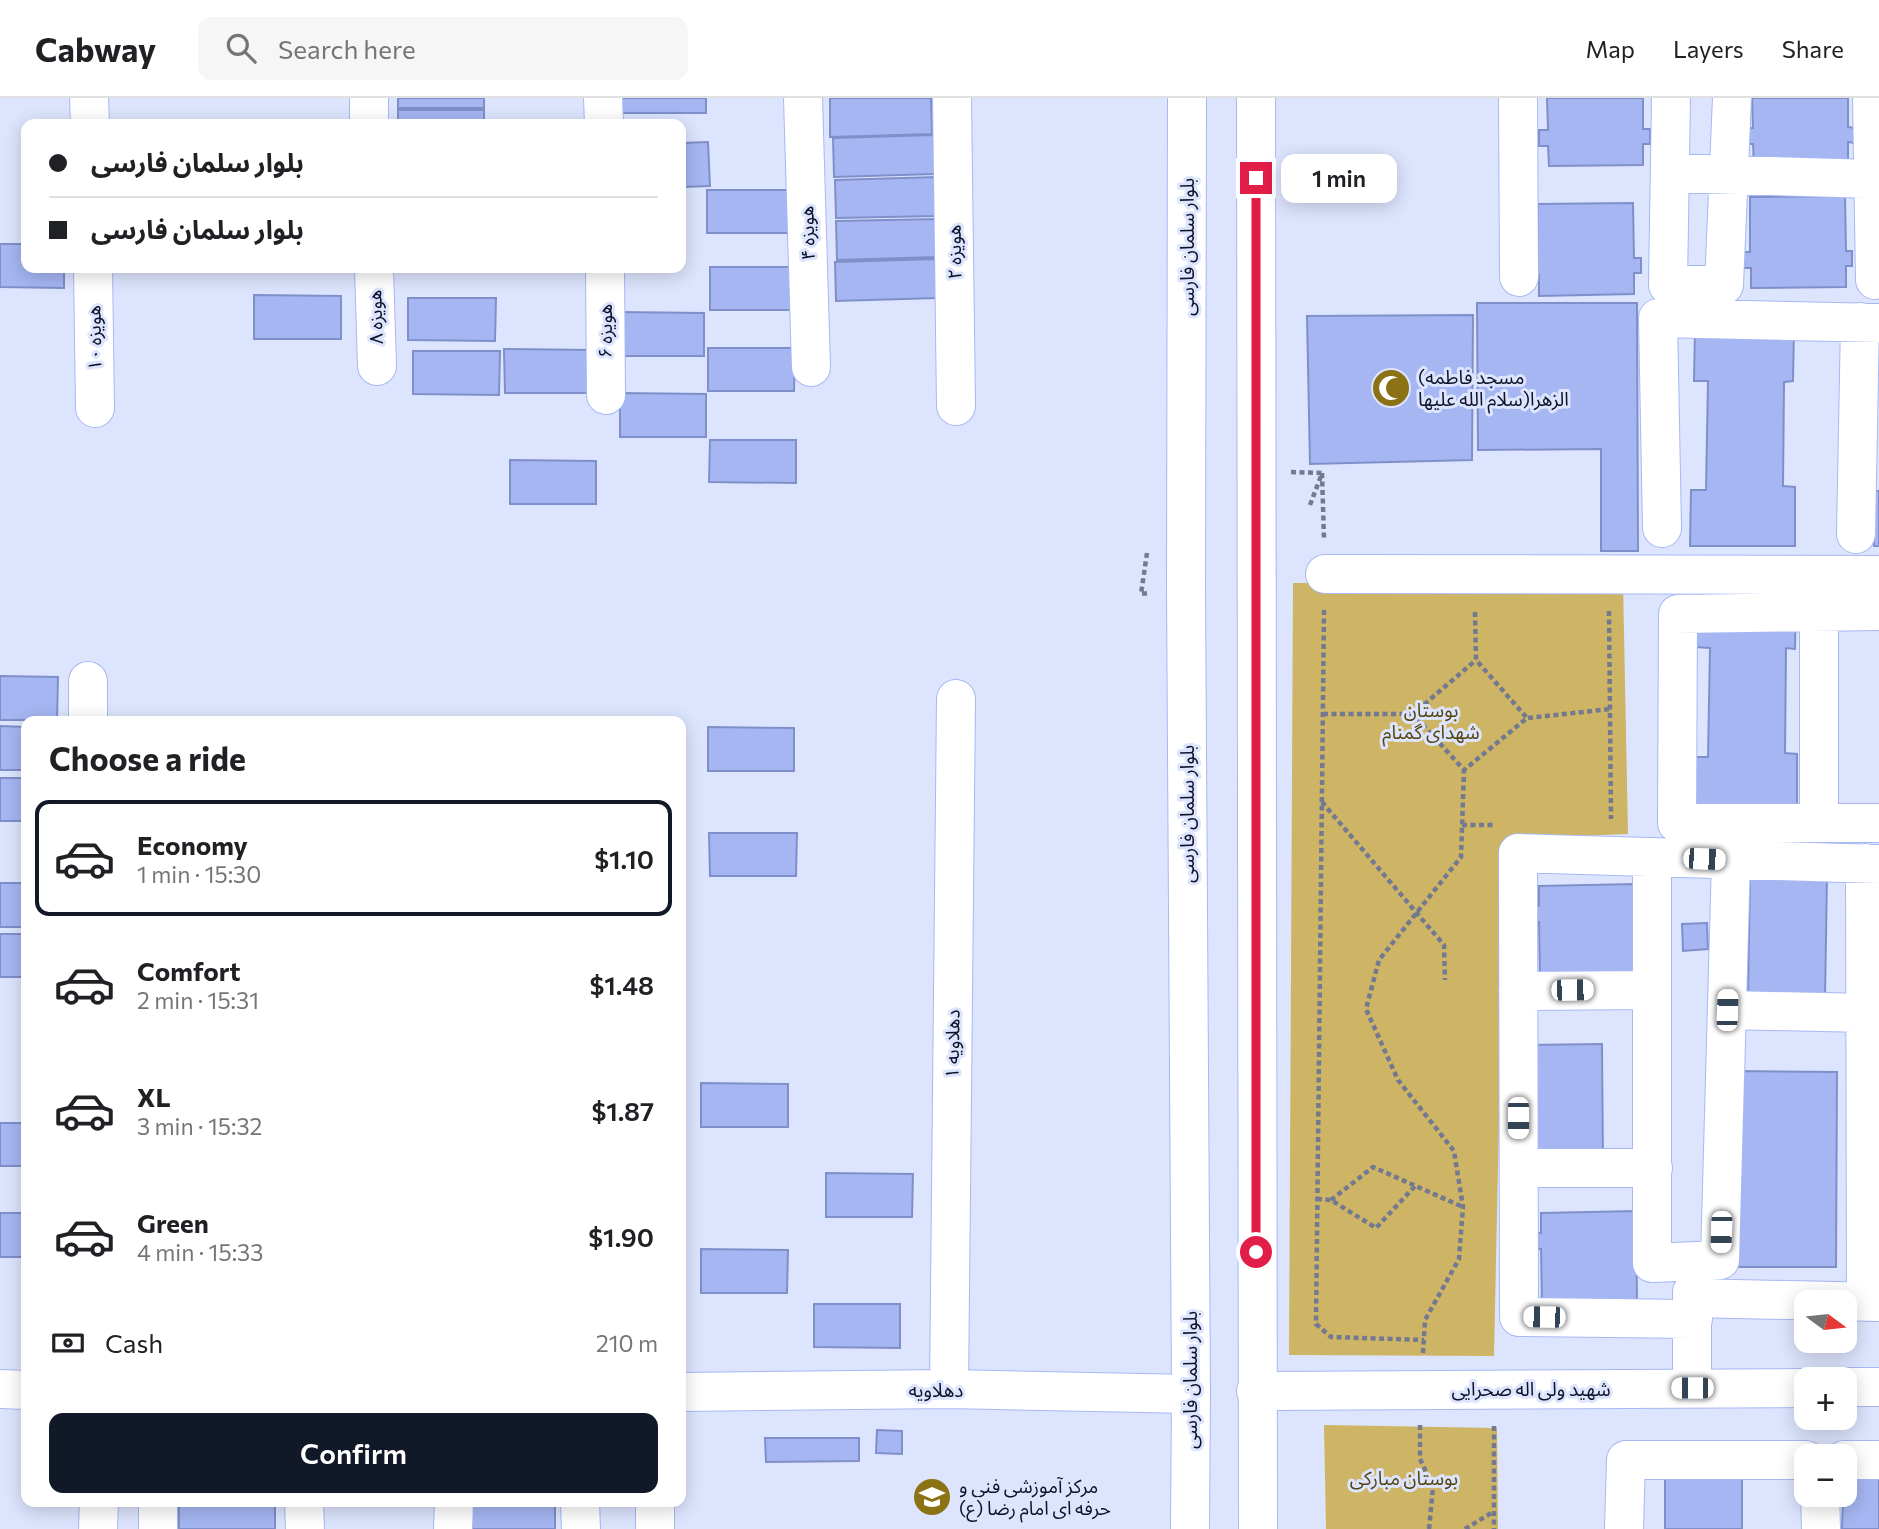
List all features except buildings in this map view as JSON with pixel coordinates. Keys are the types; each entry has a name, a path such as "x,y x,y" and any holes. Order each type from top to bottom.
{"street":[{"path":"89,98 90,119"},
{"path":"369,98 369,119"},
{"path":"603,98 604,119"},
{"name":"هویزه ۴","path":"803,98 811,367"},
{"name":"هویزه ۲","path":"952,98 956,406"},
{"name":"بلوار سلمان فارسی","path":"1187,98 1190,1529"},
{"path":"1256,98 1258,1529"},
{"path":"1518,98 1519,277"},
{"path":"1671,98 1668,285 1724,285 1732,98"},
{"path":"1872,98 1875,280"},
{"path":"1670,173 1873,179"},
{"name":"هویزه ۱۰","path":"93,273 95,408"},
{"name":"هویزه ۸","path":"374,273 377,366"},
{"name":"هویزه ۶","path":"605,273 606,395"},
{"path":"1662,528 1658,318 1869,322 1856,534"},
{"path":"1325,574 1879,575"},
{"path":"1879,611 1678,614 1677,795 1677,823 1879,823"},
{"path":"1819,612 1819,823"},
{"path":"88,681 88,716"},
{"name":"دهلاویه ۱","path":"949,1390 956,699"},
{"path":"1518,853 1731,859 1872,863 1865,1013 1872,1302 1693,1293 1520,1317 1518,853"},
{"path":"1652,857 1652,1262 1693,1293"},
{"path":"1692,1388 1693,1293 1720,1260 1731,859"},
{"path":"1518,991 1652,990"},
{"path":"1727,1010 1865,1013"},
{"path":"1519,1168 1653,1168"},
{"path":"1857,1387 1879,1387"},
{"name":"شهید ولی اله صحرایی","path":"1256,1391 1794,1388"},
{"path":"0,1390 21,1390"},
{"name":"دهلاویه","path":"686,1392 949,1390 1191,1394"},
{"path":"1624,1529 1626,1460 1794,1460"},
{"path":"1857,1460 1879,1460"},
{"path":"98,1529 99,1507"},
{"path":"158,1507 158,1529"},
{"path":"304,1507 305,1529"},
{"path":"453,1529 454,1507"},
{"path":"580,1507 581,1529"},
{"path":"655,1507 655,1529"},
{"path":"1820,1507 1821,1529"}],"path":[{"path":"1310,505 1322,473 1325,574 1316,1324 1331,1338 1424,1340"},
{"path":"1475,574 1476,660 1527,719"},
{"path":"1609,575 1611,828"},
{"path":"1323,714 1413,714 1476,660"},
{"path":"1464,770 1527,719 1610,709"},
{"path":"1413,714 1464,770 1461,857 1379,960 1366,1009 1398,1080 1454,1151 1463,1208 1459,1259 1425,1320 1420,1390 1420,1459 1433,1487 1429,1529"},
{"path":"1322,801 1444,945 1445,980"},
{"path":"1462,824 1503,825"},
{"path":"1331,1200 1373,1167 1463,1208"},
{"path":"1317,1199 1331,1200 1376,1228 1415,1186"},
{"path":"1494,1390 1494,1529"},
{"path":"1465,1529 1494,1512"}],"green space":[{"name":"بوستان شهدای گمنام","path":"1623,581 1628,834 1505,839 1494,1356 1289,1355 1293,583"},
{"name":"بوستان مبارکی","path":"1324,1425 1497,1428 1498,1529 1326,1529"}],"place":[{"name":"(مسجد فاطمه الزهرا(سلام الله علیها","path":"1391,388"},
{"name":"مرکز آموزشی فنی و حرفه ای امام رضا (ع)","path":"932,1497"}],"route":[{"path":"1256,178 1256,1252"}]}
